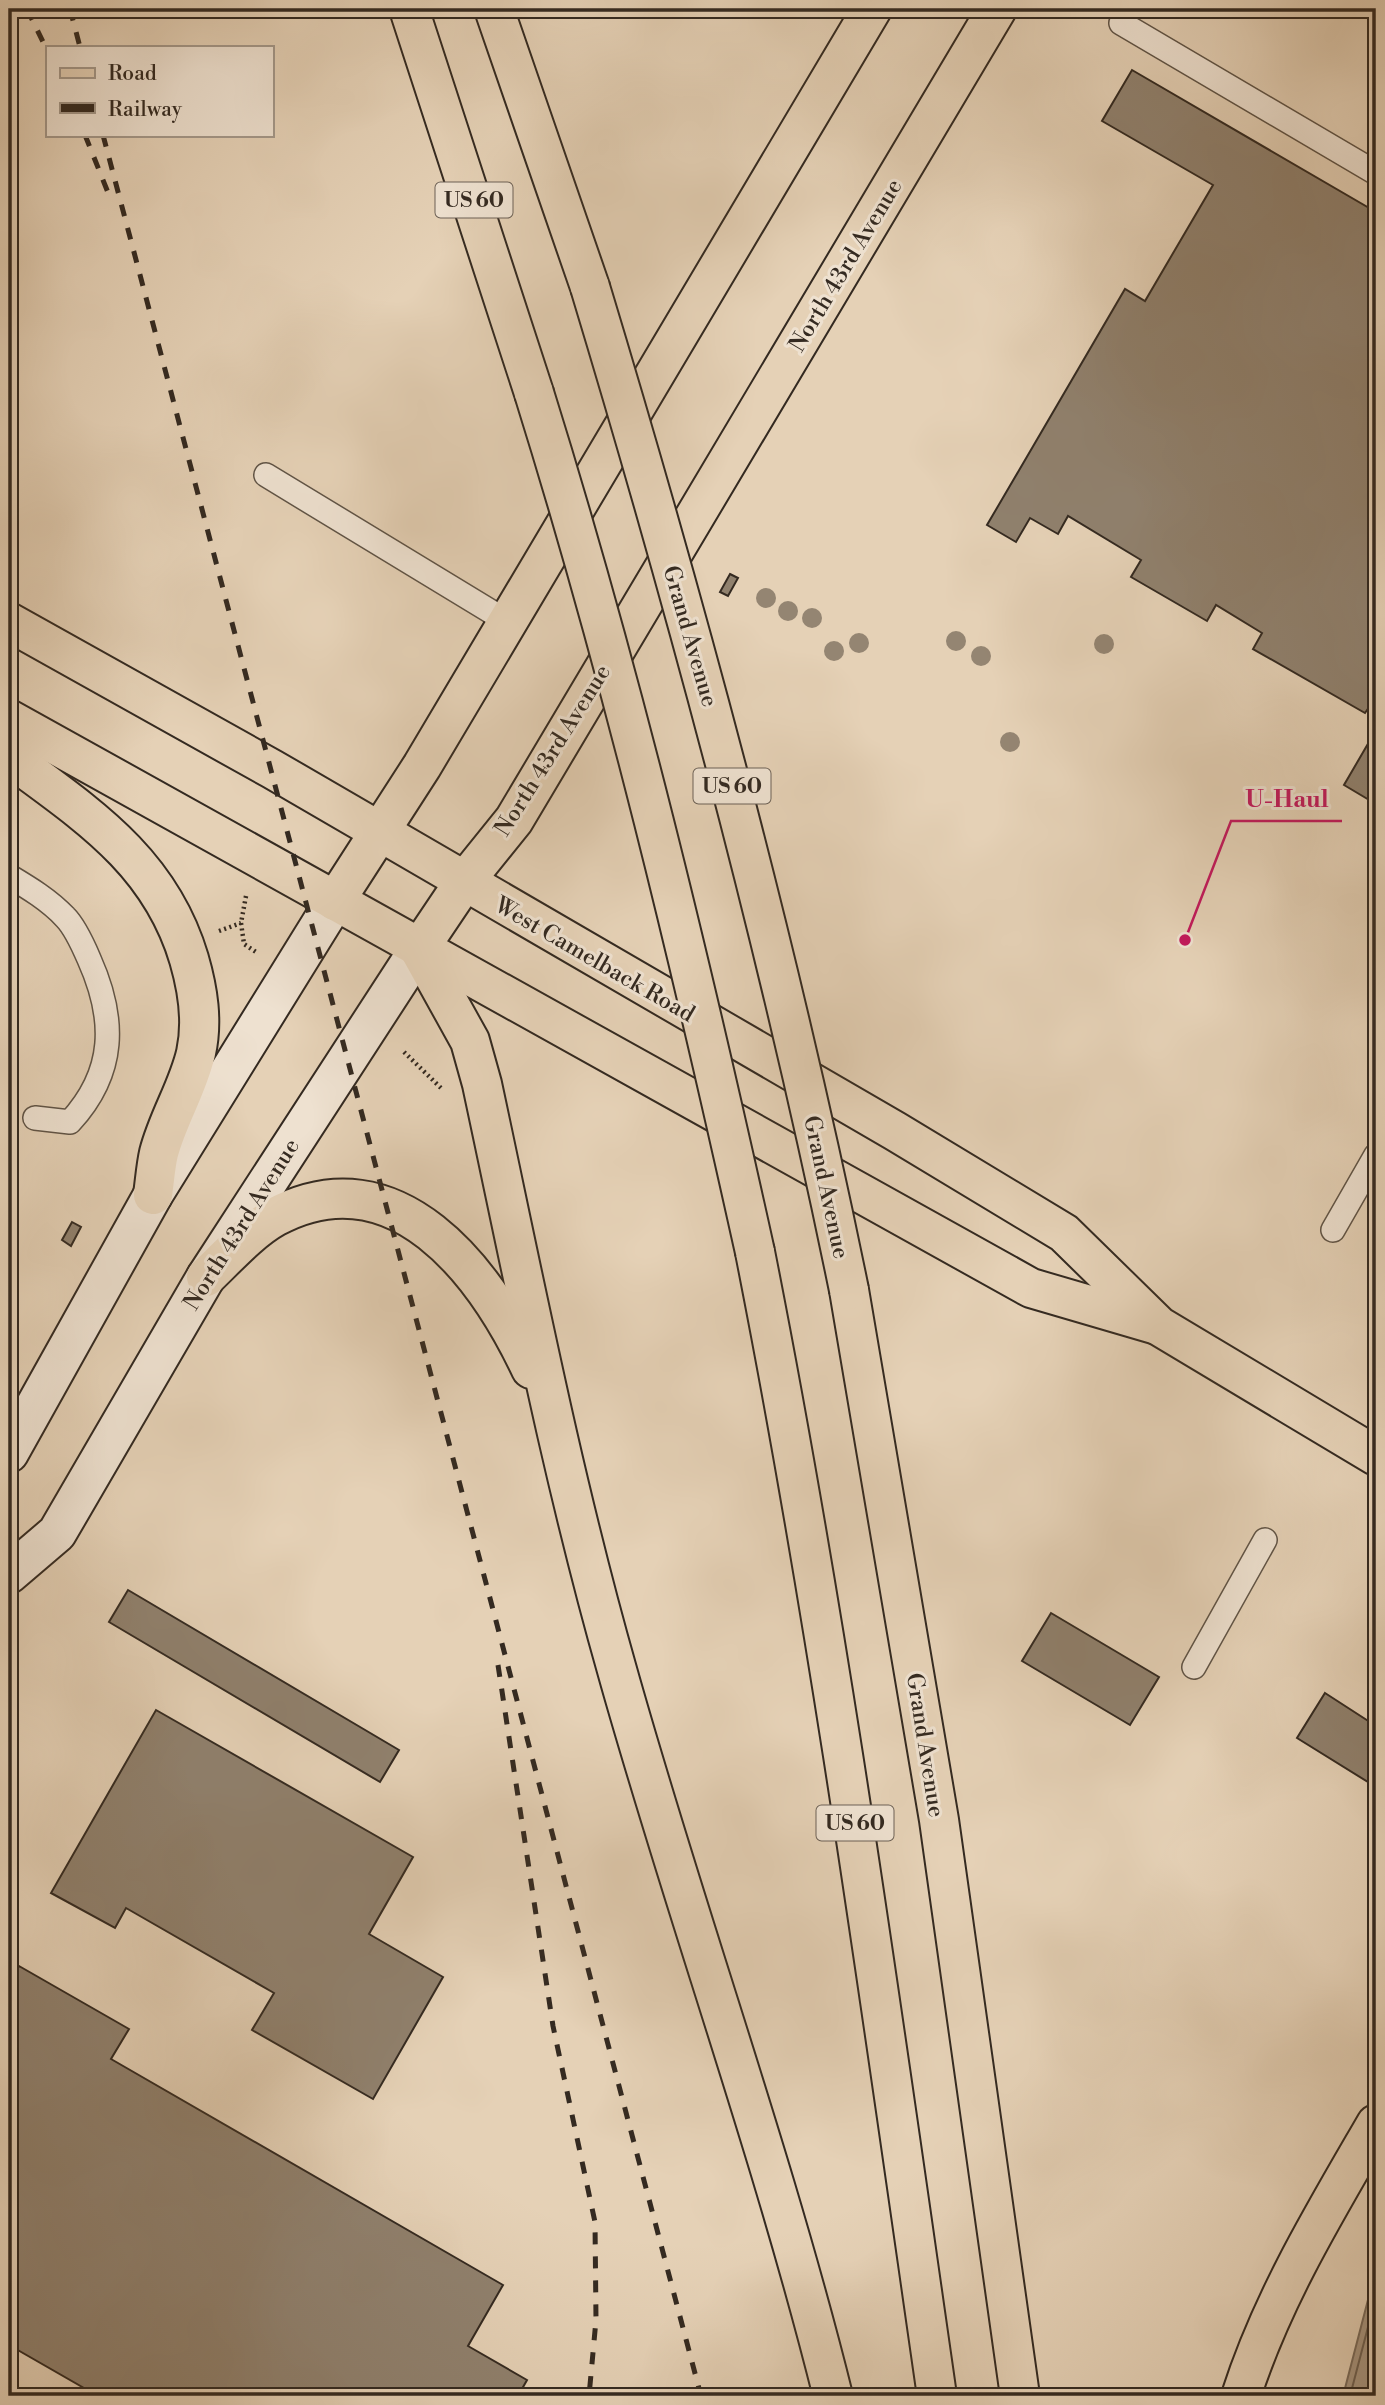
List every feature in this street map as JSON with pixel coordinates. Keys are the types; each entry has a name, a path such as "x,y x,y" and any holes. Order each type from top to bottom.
{"main road":[{"name":"US 60","path":"409,9 578,535 671,889 755,1252 801,1491 844,1752 896,2094 937,2396"},
{"name":"Grand Avenue","path":"494,9 590,287 726,762 794,1032 849,1290 939,1820 1020,2396"},
{"path":"9,1453 153,1195 508,622 872,9"},
{"name":"North 43rd Avenue","path":"9,1574 57,1533 206,1277 419,948 464,882 513,820 997,9"},
{"name":"West Camelback Road","path":"9,622 895,1131 1064,1233 1159,1326 1376,1456"},
{"name":"West Camelback Road","path":"9,719 1031,1288 1159,1326"},
{"path":"9,757 102,826 125,848 174,917 184,944 197,988 200,1018 187,1086 159,1152 153,1195"},
{"path":"419,948 470,1041 552,1411 616,1669 785,2221 833,2396"},
{"path":"206,1277 274,1218 307,1204 350,1198 388,1206 417,1220 441,1238 470,1270 522,1348 552,1411"},
{"path":"1241,2396 1259,2342 1292,2273 1376,2124"}],"lane":[{"path":"1121,23 1376,173"},
{"path":"266,475 508,622"},
{"path":"9,876 43,898 67,919 102,987 109,1031 102,1072 88,1102 70,1122 35,1118"},
{"path":"1333,1230 1376,1155"},
{"path":"1194,1667 1265,1540"}],"path":[{"path":"246,895 241,923 244,944 256,952"}],"water":[{"path":"1369,2296 1376,2300 1376,2396 1343,2396"}],"building":[{"path":"1132,70 1376,212 1376,697 1365,713 1253,649 1262,633 1216,605 1207,621 1131,577 1141,560 1068,516 1058,534 1030,518 1016,542 987,525 1125,289 1145,301 1213,185 1102,121"},
{"path":"730,574 738,578 728,596 720,592"},
{"path":"1376,730 1376,804 1344,785"},
{"path":"72,1222 81,1227 71,1246 62,1240"},
{"path":"128,1590 399,1750 380,1782 109,1622"},
{"path":"1051,1613 1159,1677 1130,1725 1022,1661"},
{"path":"1325,1693 1376,1726 1376,1787 1297,1738"},
{"path":"156,1710 413,1857 369,1934 443,1977 373,2099 252,2030 274,1993 126,1908 115,1928 51,1893"},
{"path":"19,1966 129,2029 111,2059 503,2285 468,2346 527,2380 518,2396 98,2396 9,2345 9,1984"}],"railway":[{"path":"27,9 46,48"},
{"path":"70,9 80,46"},
{"path":"85,136 111,200"},
{"path":"103,136 701,2396"},
{"path":"498,1665 553,2026 595,2222 596,2320 589,2396"}],"place":[{"name":"U-Haul","path":"1185,940"}]}
